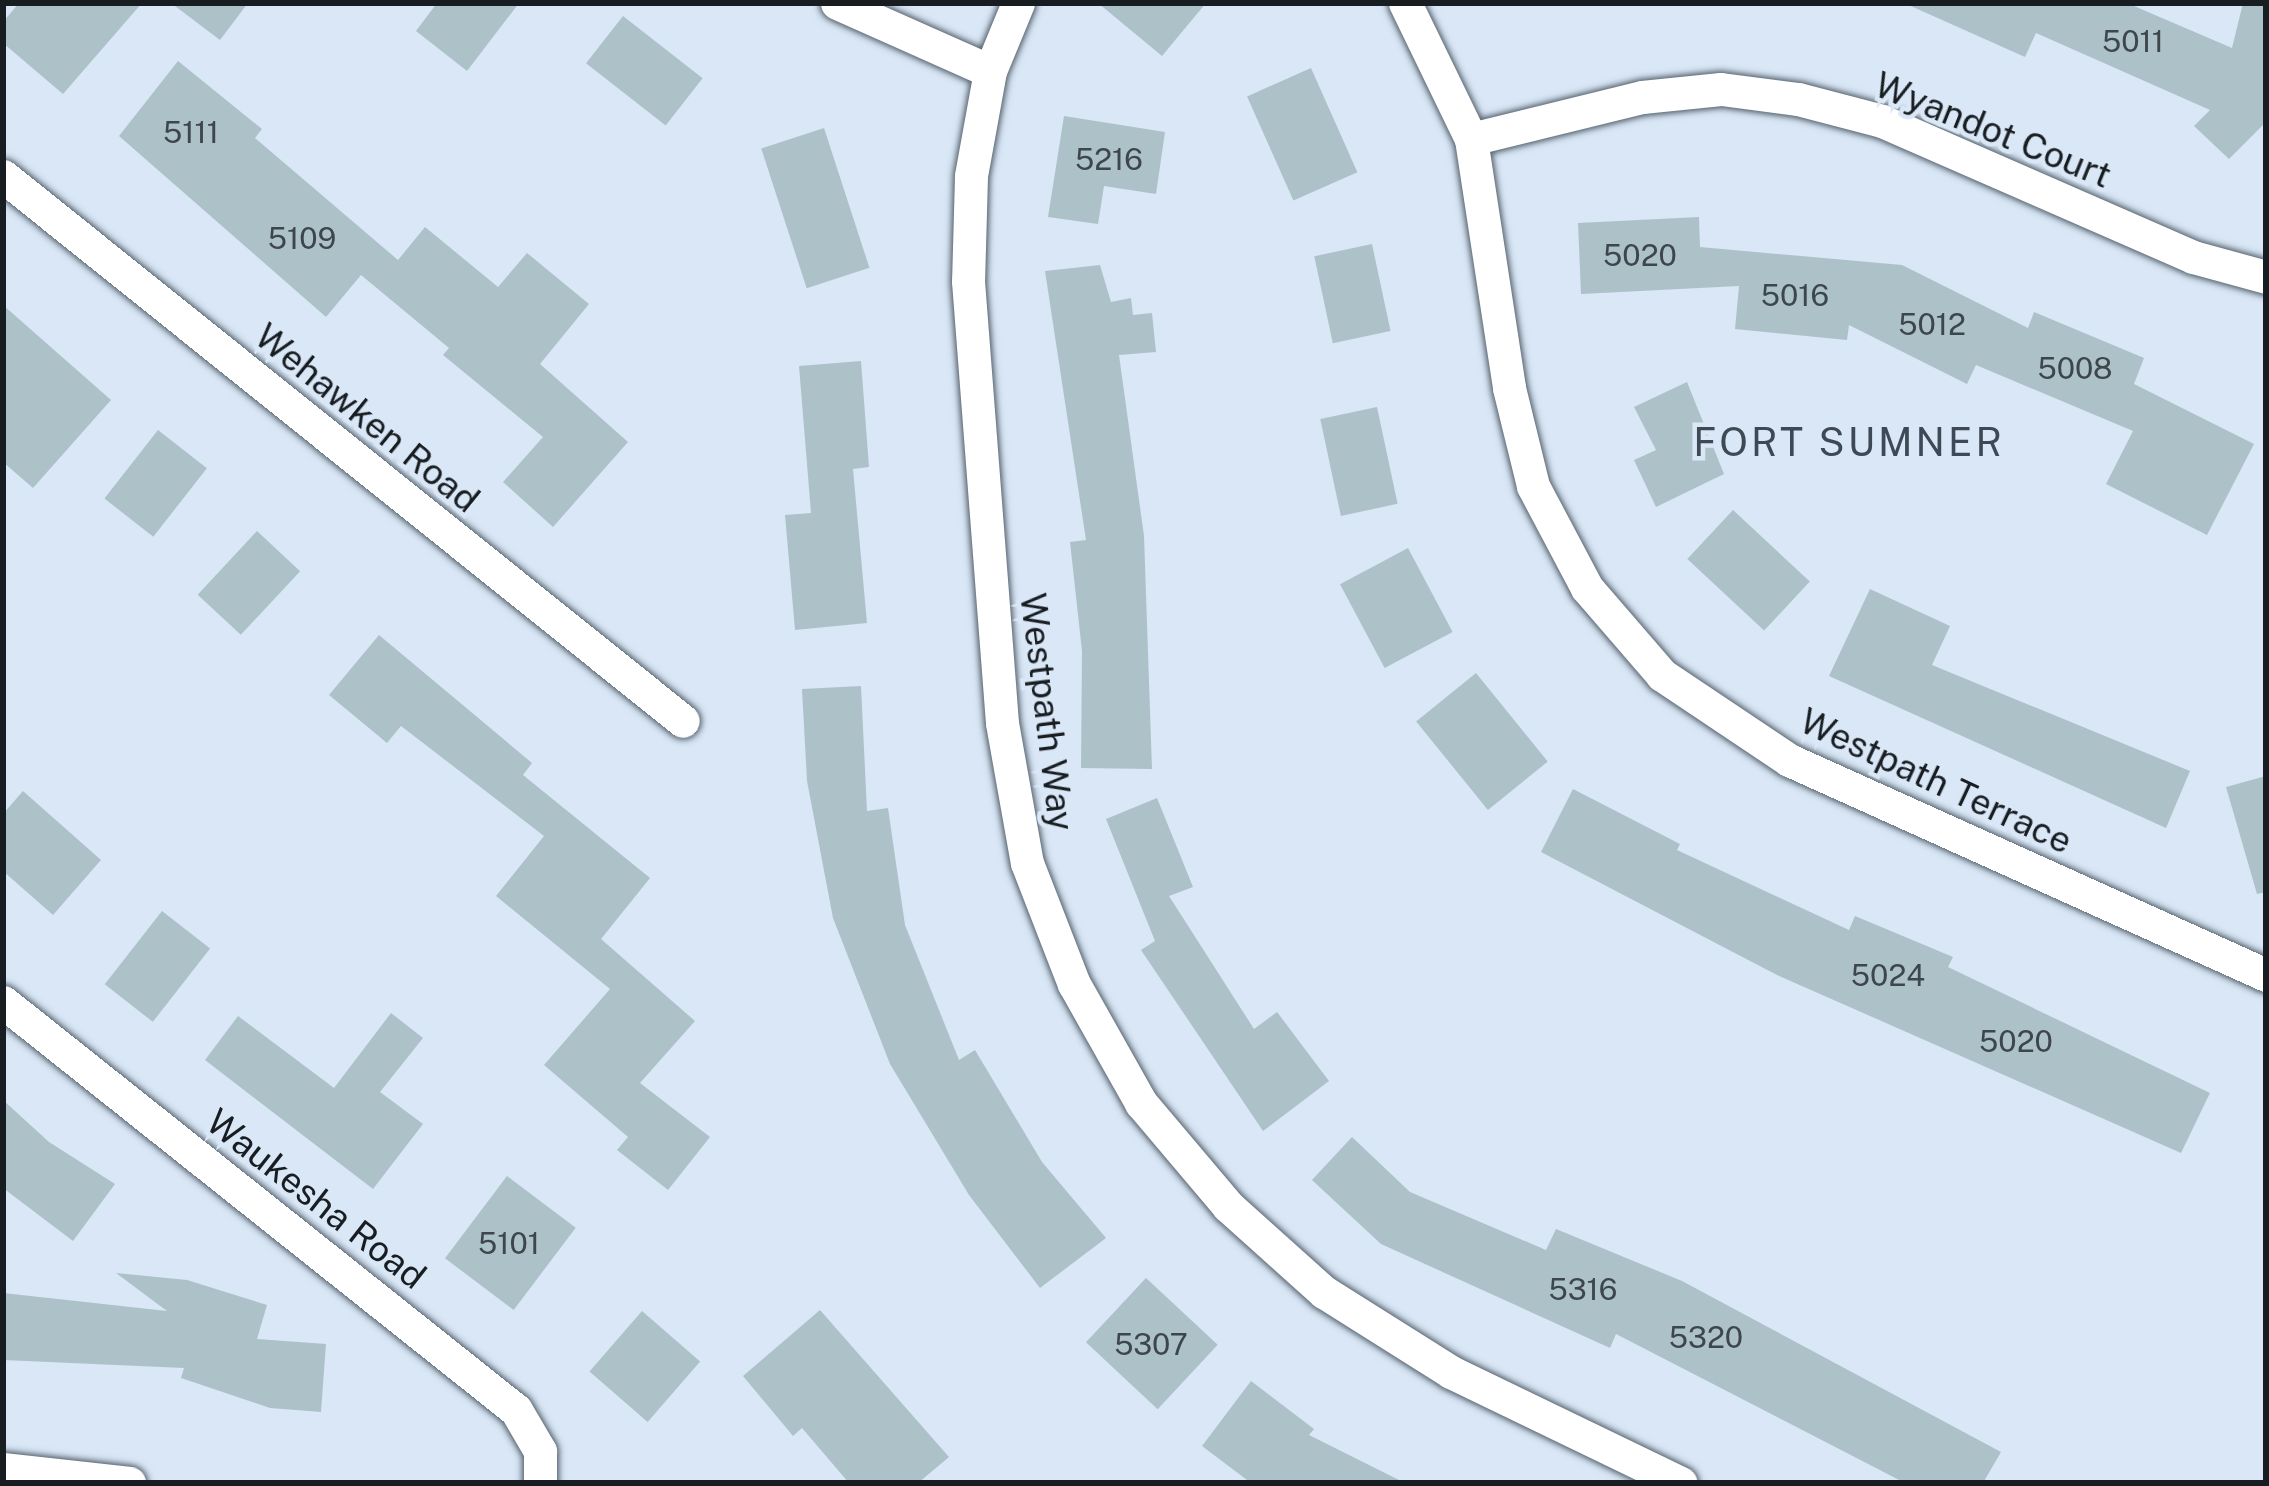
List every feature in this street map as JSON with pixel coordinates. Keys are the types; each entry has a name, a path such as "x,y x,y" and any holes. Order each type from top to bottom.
{"street":[{"path":"837,3 990,71"},
{"name":"Westpath Way","path":"1018,3 990,71 971,176 968,281 1002,723 1027,863 1074,984 1141,1103 1228,1206 1324,1292 1451,1372 1681,1483"},
{"name":"Westpath Terrace","path":"1405,3 1471,139 1509,388 1533,486 1587,588 1662,675 1789,760 2266,975"},
{"name":"Wyandot Court","path":"1471,139 1642,97 1721,89 1798,99 1882,121 2193,257 2266,277"},
{"name":"Wehawken Road","path":"3,176 682,721"},
{"name":"Waukesha Road","path":"3,1002 516,1410 540,1451 540,1483"},
{"path":"3,1469 129,1483"}],"building":[{"path":"19,3 142,3 63,94 3,43 3,22"},
{"path":"171,3 248,3 220,40"},
{"path":"437,3 519,3 467,71 416,31"},
{"path":"1098,3 1206,3 1162,56"},
{"path":"1904,3 2127,3 2232,48 2243,3 2266,3 2266,122 2229,159 2194,126 2210,110 2036,33 2025,57"},
{"path":"623,16 703,78 666,125 586,63"},
{"path":"178,61 262,129 255,138 398,260 425,227 498,287 527,253 589,304 540,364 628,442 553,527 503,482 543,437 443,355 449,348 361,275 326,317 119,136"},
{"path":"1311,68 1357,172 1293,201 1247,96"},
{"path":"1064,116 1165,132 1156,194 1104,186 1098,224 1048,217"},
{"path":"824,128 869,268 807,288 761,148"},
{"path":"1699,217 1700,247 1902,265 2028,328 2034,312 2144,358 2134,384 2254,444 2207,535 2106,484 2133,431 1976,365 1967,384 1849,325 1847,340 1735,329 1739,286 1581,294 1578,223"},
{"path":"1372,244 1391,331 1333,343 1314,256"},
{"path":"1100,265 1111,302 1131,298 1133,315 1152,313 1156,352 1119,355 1144,536 1152,769 1081,768 1082,651 1070,542 1086,540 1045,271"},
{"path":"3,305 111,400 33,488 3,462"},
{"path":"861,361 869,467 853,469 867,623 795,630 785,515 811,513 799,366"},
{"path":"1687,382 1724,474 1656,507 1634,460 1656,450 1634,407"},
{"path":"1377,407 1398,504 1341,516 1320,419"},
{"path":"158,430 207,468 153,537 104,499"},
{"path":"1733,510 1810,582 1764,631 1687,559"},
{"path":"257,531 300,571 241,635 198,595"},
{"path":"1408,548 1453,632 1385,668 1340,584"},
{"path":"1870,589 1950,626 1932,665 2190,771 2166,828 1829,676"},
{"path":"379,635 532,763 523,775 650,878 601,939 695,1021 640,1083 710,1137 668,1190 617,1150 628,1137 544,1065 610,989 496,896 544,836 401,726 387,743 329,695"},
{"path":"1476,673 1548,762 1488,810 1416,721"},
{"path":"861,686 867,811 888,808 905,925 959,1060 975,1050 1042,1162 1106,1238 1040,1288 969,1195 890,1064 833,918 807,781 802,689"},
{"path":"2266,776 2266,892 2257,894 2226,787"},
{"path":"1573,789 1680,844 1677,850 1849,930 1855,916 1953,957 1948,967 2210,1093 2181,1153 1777,975 1541,852"},
{"path":"23,791 101,860 53,915 3,871 3,814"},
{"path":"1157,798 1193,887 1169,896 1254,1029 1277,1012 1329,1081 1263,1131 1141,950 1155,941 1106,819"},
{"path":"162,911 210,949 153,1022 105,984"},
{"path":"391,1013 423,1038 380,1092 423,1124 373,1189 205,1060 238,1016 334,1088"},
{"path":"3,1100 49,1142 115,1184 73,1241 3,1188"},
{"path":"1352,1137 1410,1192 1546,1250 1556,1229 1682,1281 2001,1452 1983,1483 1905,1483 1616,1334 1610,1348 1381,1244 1312,1180"},
{"path":"507,1176 576,1228 514,1310 445,1258"},
{"path":"116,1273 187,1280 267,1305 257,1339 326,1344 321,1412 270,1408 181,1378 184,1368 3,1360 3,1293 167,1311"},
{"path":"1146,1278 1218,1345 1158,1409 1086,1342"},
{"path":"820,1310 949,1457 918,1483 849,1483 802,1428 793,1436 743,1376"},
{"path":"642,1311 700,1362 648,1422 590,1371"},
{"path":"1251,1381 1314,1429 1309,1435 1405,1483 1251,1483 1202,1446"}],"district":[{"name":"FORT SUMNER","path":"1849,442"}]}
